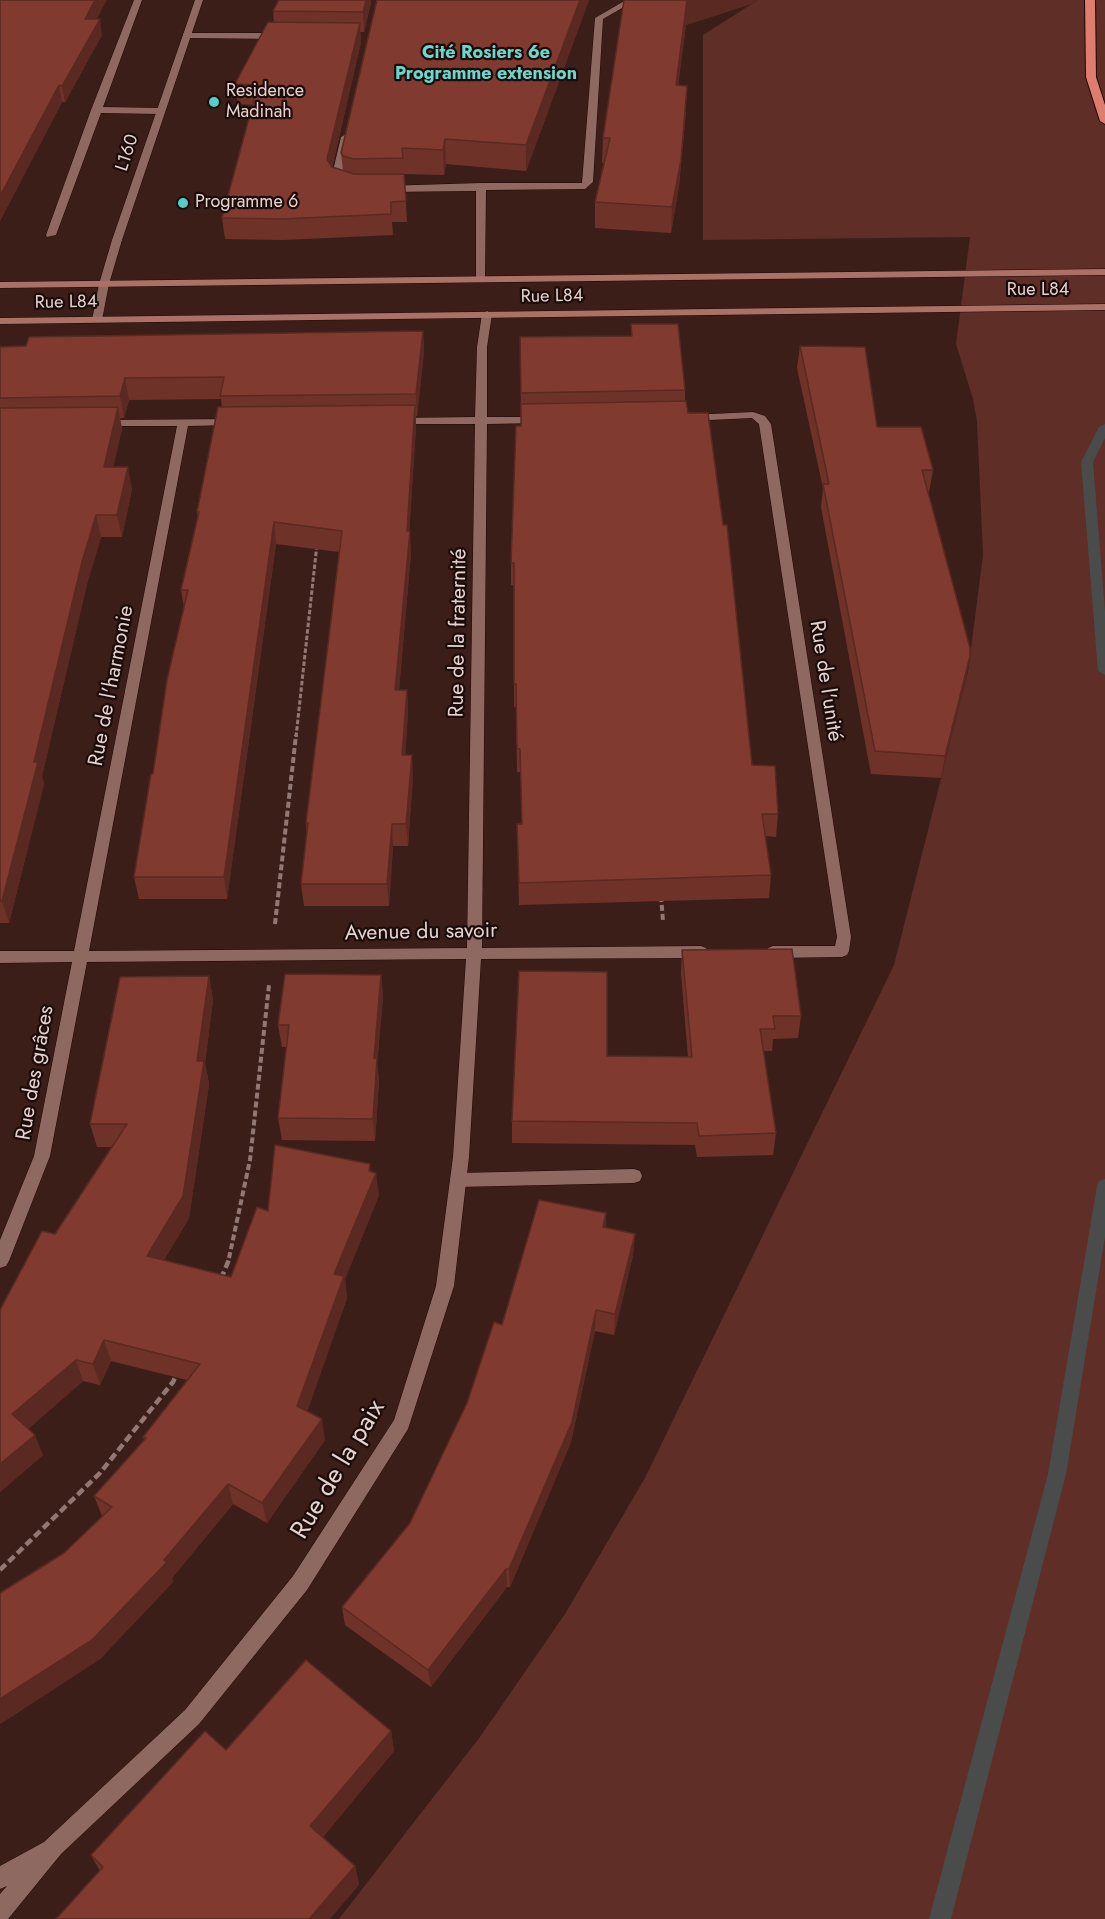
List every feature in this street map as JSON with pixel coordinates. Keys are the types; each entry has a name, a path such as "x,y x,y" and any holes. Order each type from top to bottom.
{"highway":[{"path":"1090,0 1091,77 1105,121"}],"main road":[{"name":"Rue L84","path":"0,285 1105,272"},
{"name":"Rue L84","path":"0,321 1105,307"}],"street":[{"path":"51,235 138,0"},
{"name":"L160","path":"97,320 104,284 199,0"},
{"path":"378,189 481,186 577,188 585,186 588,182 599,18 632,0"},
{"path":"187,35 296,36"},
{"path":"96,110 160,111"},
{"path":"350,124 336,179 339,186 356,190"},
{"path":"480,279 481,186"},
{"name":"Rue de la fraternité","path":"474,953 482,347 487,314"},
{"name":"Rue de l'unité","path":"676,418 753,416 761,418 765,423 844,936 842,951 757,952"},
{"path":"388,421 551,420"},
{"path":"89,423 251,422"},
{"name":"Rue de l'harmonie","path":"79,956 183,423"},
{"name":"Avenue du savoir","path":"0,957 711,952"},
{"name":"Rue de la paix","path":"54,1848 192,1717 300,1583 402,1423 445,1286 458,1180 474,953"},
{"name":"Rue des grâces","path":"0,1261 42,1156 79,956"},
{"path":"458,1180 634,1176"},
{"path":"0,1878 54,1848"},
{"path":"0,1911 54,1848"}],"path":[{"path":"218,1285 228,1264 250,1160 317,540"},
{"path":"660,893 666,952"},
{"path":"0,1570 100,1473 173,1382 178,1372"}],"shaded area":[{"path":"758,0 1105,0 1105,1919 339,1919 480,1737 565,1614 645,1478 894,965 968,672 983,555 977,421 973,399 956,344 970,237 703,240 703,35"}],"building":[{"path":"0,0 95,0 85,19 100,19 62,86 59,85 0,196"},
{"path":"279,0 366,0 363,12 273,11"},
{"path":"377,0 580,0 526,145 445,139 443,150 402,148 403,158 354,159 343,156 341,153"},
{"path":"624,0 687,0 676,85 687,86 681,160 672,207 595,202 610,138 603,138"},
{"path":"268,22 360,23 327,159 332,167 354,174 404,174 406,201 391,202 391,214 281,219 222,218 258,85 235,84"},
{"path":"631,324 678,324 685,390 521,393 520,337 632,336"},
{"path":"423,331 416,394 220,396 224,377 125,378 120,396 0,398 0,347 26,346 29,337"},
{"path":"800,346 865,347 877,427 921,427 933,470 922,470 970,648 970,656 945,756 875,751 823,484 829,484"},
{"path":"686,401 688,413 708,413 723,525 727,525 752,765 775,766 778,814 762,814 771,875 519,883 517,824 522,824 520,749 517,749 516,684 514,684 514,563 511,563 516,426 521,426 521,404"},
{"path":"415,405 407,531 410,531 395,690 407,690 402,755 412,755 406,824 392,824 387,884 301,884 308,823 306,823 342,531 274,522 224,877 134,877 167,680 188,590 181,590 199,512 197,512 218,407"},
{"path":"118,407 104,467 128,467 117,515 96,515 82,562 34,762 38,762 2,901 0,901 0,408"},
{"path":"792,949 801,1016 773,1016 775,1029 760,1029 776,1133 699,1136 697,1123 512,1121 519,971 607,972 607,1056 692,1057 682,950"},
{"path":"285,974 381,975 374,1058 377,1058 373,1119 278,1118 289,1025 278,1025"},
{"path":"209,976 197,1061 204,1061 183,1196 147,1256 231,1277 257,1207 268,1211 275,1145 370,1164 369,1171 376,1173 334,1274 344,1276 297,1406 322,1419 262,1503 228,1484 164,1560 167,1562 92,1640 0,1699 0,1593 64,1553 112,1507 94,1496 146,1438 143,1437 200,1364 104,1340 93,1364 76,1360 12,1414 35,1435 0,1464 0,1310 42,1231 55,1234 127,1124 90,1124 120,977"},
{"path":"539,1200 606,1213 603,1227 635,1234 615,1314 596,1310 572,1422 509,1569 506,1569 428,1670 342,1607 410,1523 467,1403 494,1322 502,1325"},
{"path":"306,1660 391,1731 310,1826 355,1866 309,1919 56,1919 103,1867 91,1855 205,1731 226,1750"}],"waterway":[{"path":"1105,427 1087,462 1105,671"},
{"path":"940,1919 1057,1474 1105,1186"}],"place":[{"name":"Residence Madinah","path":"214,102"},
{"name":"Programme 6","path":"183,203"}],"district":[{"name":"Cité Rosiers 6e Programme extension","path":"486,64"}]}
